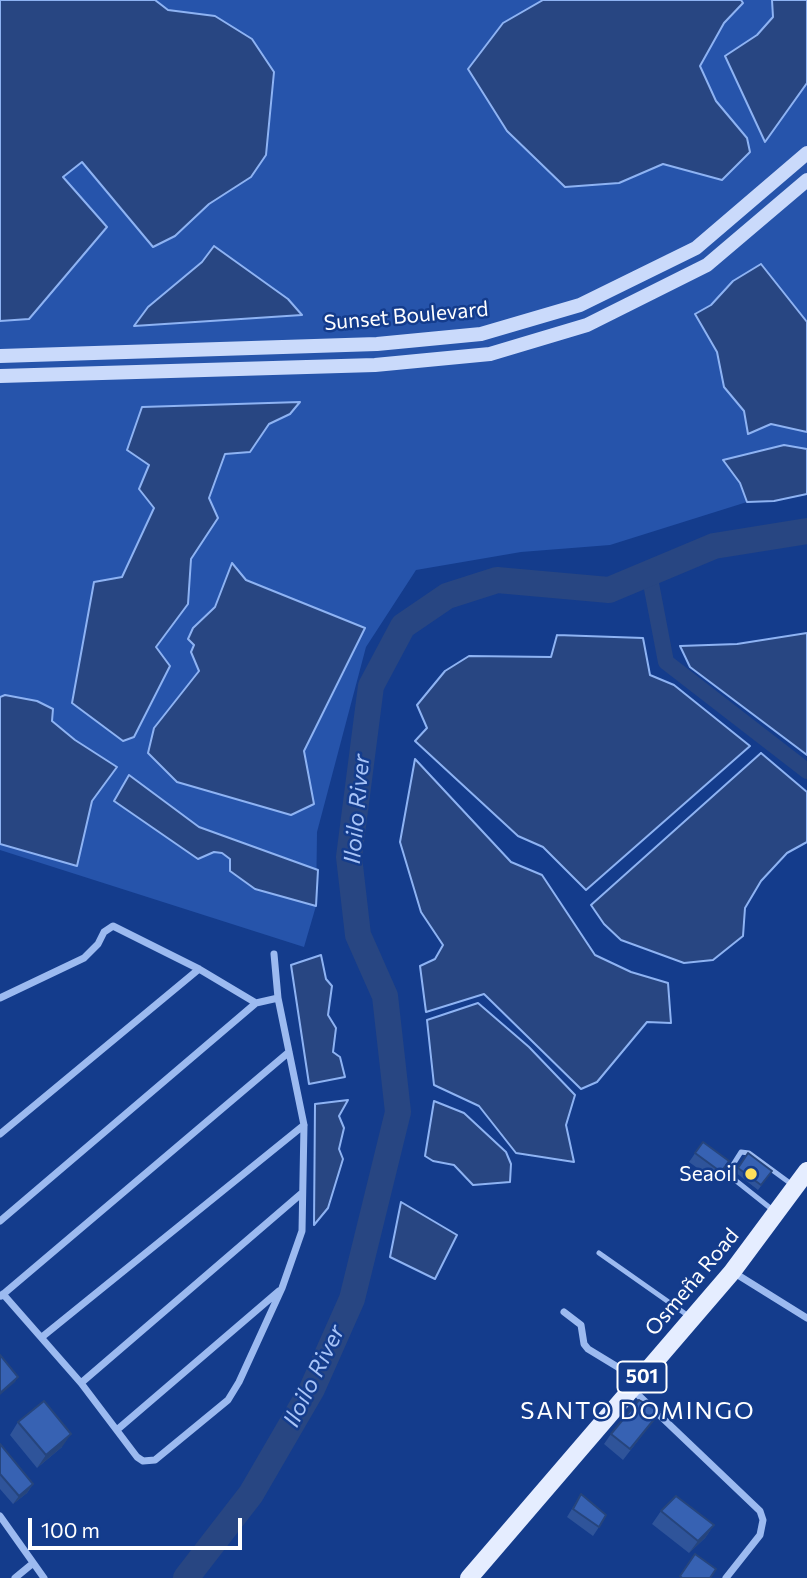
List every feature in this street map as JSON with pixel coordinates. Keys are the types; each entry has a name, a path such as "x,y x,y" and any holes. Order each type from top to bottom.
{"main road":[{"name":"Sunset Boulevard","path":"0,356 323,346 481,334 580,306 696,248 807,153"},
{"name":"Sunset Boulevard","path":"0,376 323,366 490,354 587,325 707,265 807,180"},
{"path":"323,346 323,366"},
{"name":"Osmeña Road","path":"470,1578 732,1272 807,1171"}],"street":[{"path":"0,998 84,958 98,944 104,932 113,926 199,969 256,1003"},
{"path":"274,954 278,998 304,1125 301,1240 239,1382 222,1405 151,1461 137,1457 81,1383 1,1295 289,1052"},
{"path":"0,1134 199,969"},
{"path":"0,1221 256,1003 278,998"},
{"path":"42,1337 304,1125"},
{"path":"81,1383 302,1193"},
{"path":"732,1272 807,1318"},
{"path":"118,1429 282,1288"},
{"path":"564,1312 582,1325 584,1344 588,1349 635,1384 761,1511 764,1520 760,1535 726,1578"},
{"path":"2,1521 44,1578"},
{"path":"15,1578 32,1564"}],"lane":[{"path":"777,1213 732,1181 729,1171 741,1153 749,1153 795,1187"},
{"path":"599,1253 693,1318"}],"shaded area":[{"path":"0,0 807,0 807,494 774,501 747,502 610,545 521,552 416,570 366,647 317,832 316,906 304,947 0,850"},
{"path":"0,0 155,0 168,10 215,16 252,39 274,72 266,155 251,177 209,204 175,236 153,247 82,162 63,177 107,227 29,319 0,321"},
{"path":"543,0 741,0 743,3 724,23 700,66 716,101 747,138 750,152 722,180 663,164 619,183 565,187 507,131 468,69 503,23"},
{"path":"772,0 807,0 807,83 765,142 725,56 757,35 773,17"},
{"path":"214,246 288,299 302,315 134,326 148,307 202,262"},
{"path":"761,264 807,322 807,432 771,424 748,434 744,411 724,387 717,352 695,314 711,305 733,281"},
{"path":"300,402 290,414 269,424 250,452 225,454 209,498 218,518 191,559 188,604 156,647 170,666 134,737 123,741 72,703 94,582 122,577 154,508 139,489 149,465 127,450 142,407"},
{"path":"784,445 807,449 807,494 774,501 747,502 740,483 723,460"},
{"path":"232,563 246,580 365,628 304,751 314,804 291,815 177,782 148,753 154,728 199,671 191,652 194,645 188,639 193,628 215,607"},
{"path":"807,633 807,755 690,667 680,646 737,644"},
{"path":"557,635 643,638 650,675 674,685 750,746 586,890 543,847 518,836 415,741 427,728 417,705 445,671 469,656 551,657"},
{"path":"5,695 37,701 53,709 52,721 75,740 117,767 92,801 77,866 0,844 0,697"},
{"path":"761,753 807,792 807,842 787,853 761,881 745,908 743,936 713,960 684,963 621,940 604,924 591,905"},
{"path":"415,759 511,862 542,875 595,955 631,972 668,983 671,1023 647,1022 597,1082 581,1089 484,994 426,1012 420,966 435,959 443,945 421,912 400,842"},
{"path":"129,775 199,827 318,870 316,906 255,889 230,871 230,859 222,853 214,852 198,859 114,801"},
{"path":"321,955 326,979 332,986 328,1015 336,1028 333,1052 340,1057 345,1077 309,1084 291,965"},
{"path":"478,1003 529,1047 575,1095 566,1125 574,1162 516,1153 479,1106 434,1085 427,1020"},
{"path":"348,1100 339,1116 344,1128 339,1149 343,1159 328,1208 314,1225 315,1104"},
{"path":"434,1101 464,1113 506,1152 511,1164 510,1182 473,1185 454,1165 433,1161 425,1156"},
{"path":"401,1202 457,1235 435,1279 390,1257"}],"building":[{"path":"703,1142 729,1161 721,1172 695,1153"},
{"name":"Seaoil","path":"748,1153 772,1171 761,1185 738,1168"},
{"path":"0,1355 18,1377 0,1393"},
{"path":"639,1400 660,1412 630,1449 611,1434"},
{"path":"44,1401 71,1434 46,1455 18,1422"},
{"path":"0,1444 33,1484 19,1496 0,1474"},
{"path":"581,1494 606,1515 599,1527 573,1509"},
{"path":"676,1496 714,1525 698,1541 661,1511"},
{"path":"695,1554 716,1569 710,1578 680,1576"}],"waterway":[{"name":"Iloilo River","path":"186,1578 251,1494 312,1389 352,1299 398,1112 385,996 358,935 349,857 371,686 403,626 447,596 497,580 609,590 714,546 807,531"},
{"path":"649,573 666,662 807,771"}],"place":[{"name":"Seaoil","path":"751,1174"}],"district":[{"name":"SANTO DOMINGO","path":"638,1411"}]}
